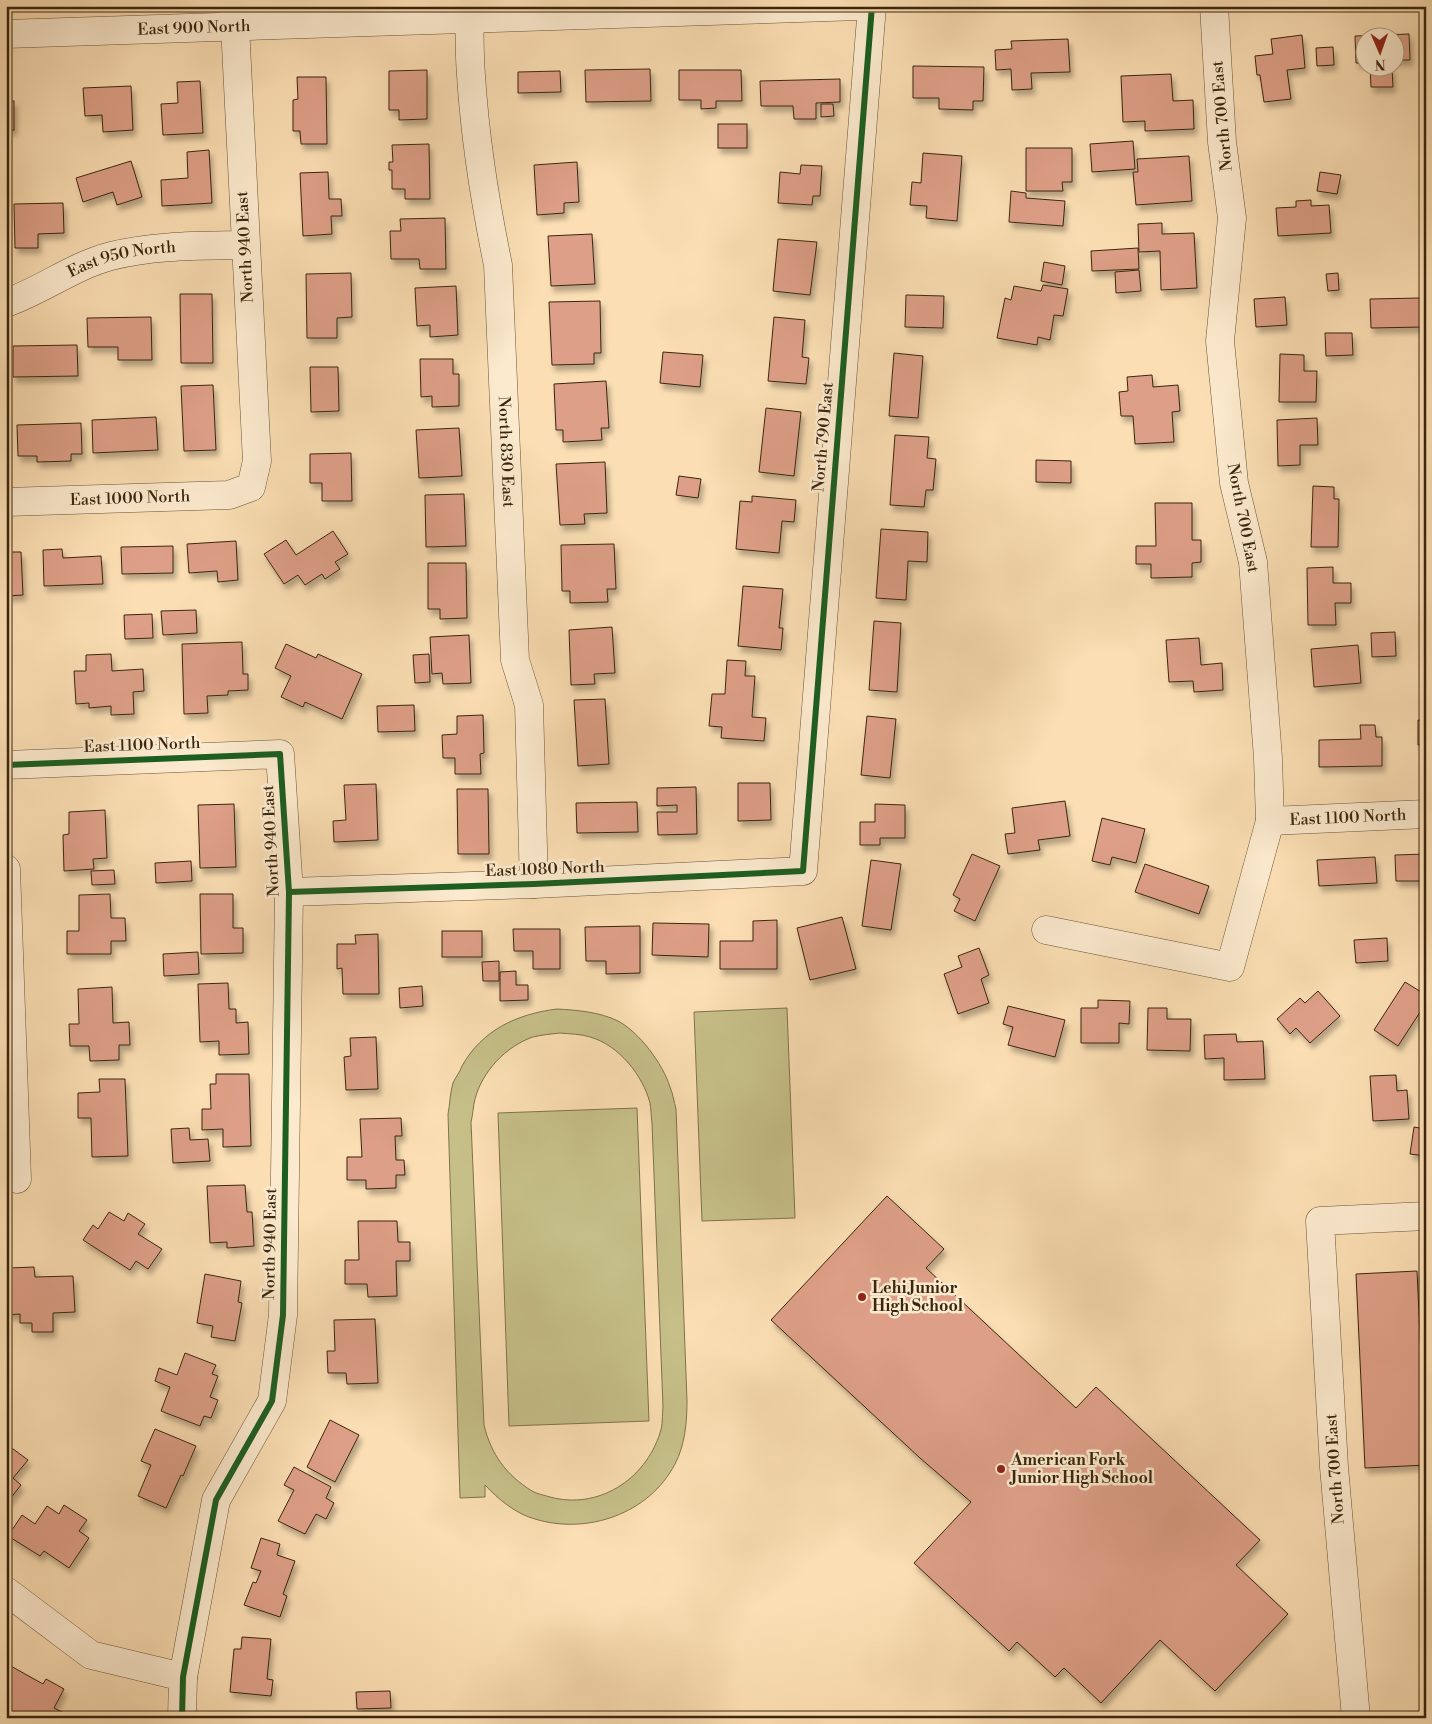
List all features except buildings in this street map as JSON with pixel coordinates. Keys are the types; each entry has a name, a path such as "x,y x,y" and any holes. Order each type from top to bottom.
{"street":[{"name":"East 900 North","path":"6,34 235,16 859,6"},
{"name":"North 790 East","path":"802,871 872,6"},
{"name":"North 700 East","path":"1046,930 1230,967 1270,821 1268,758 1253,562 1234,483 1220,341 1232,218 1222,142 1214,6"},
{"name":"North 830 East","path":"469,13 471,74 476,132 486,204 498,265 515,660 529,705 534,884"},
{"name":"North 940 East","path":"235,16 257,461 251,487"},
{"name":"East 950 North","path":"6,303 25,296 66,273 111,256 168,246 245,245"},
{"name":"East 1000 North","path":"6,502 229,495 251,487"},
{"name":"East 1100 North","path":"6,765 280,754"},
{"name":"North 940 East","path":"182,1718 183,1677 216,1500 272,1401 283,1315 289,892 280,754"},
{"name":"East 1100 North","path":"1270,821 1426,814"},
{"path":"6,870 17,1179"},
{"name":"East 1080 North","path":"289,892 534,884 802,871"},
{"name":"North 700 East","path":"1356,1718 1334,1467 1320,1220 1426,1216"},
{"path":"6,1591 91,1655 183,1677"}],"shaded area":[{"path":"787,1008 795,1218 702,1221 694,1012"},
{"path":"557,1009 588,1012 604,1015 626,1026 642,1041 656,1059 667,1078 676,1109 687,1401 683,1441 675,1464 664,1481 649,1496 633,1508 615,1516 595,1522 575,1524 555,1523 521,1514 496,1496 485,1485 485,1497 460,1498 448,1114 451,1091 453,1083 470,1053 490,1033 515,1020 542,1011","holes":["560,1033 590,1037 611,1047 636,1072 650,1103 663,1407 661,1430 653,1450 643,1465 631,1477 617,1488 602,1495 568,1500 536,1493 507,1471 495,1454 484,1425 471,1122 478,1089 489,1070 497,1061 523,1041 533,1037"]},
{"path":"637,1108 649,1421 509,1426 498,1113"}],"cycle path":[{"path":"289,892 534,884 803,871 872,6"},
{"path":"6,765 280,754 289,892 283,1315 272,1401 216,1500 183,1677 182,1718"}],"place":[{"name":"Lehi Junior High School","path":"862,1297"},
{"name":"American Fork Junior High School","path":"1001,1469"}]}
